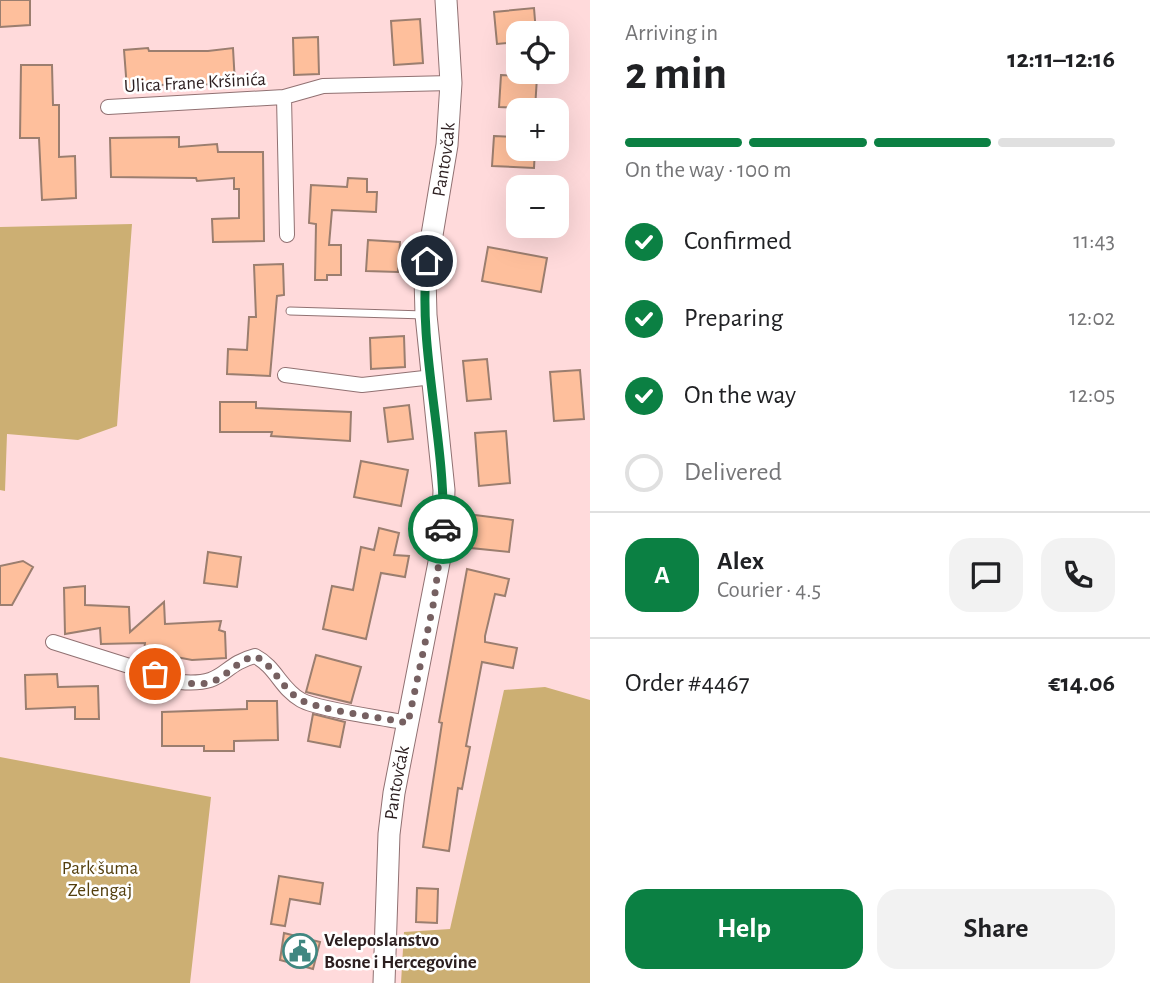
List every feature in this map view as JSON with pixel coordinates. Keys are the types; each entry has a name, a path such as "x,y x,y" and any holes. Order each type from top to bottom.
{"main road":[{"name":"Pantovčak","path":"384,983 389,834 442,547 444,490 426,315 425,278 447,145 451,83 446,0"}],"street":[{"name":"Ulica Frane Kršinića","path":"108,107 284,97 323,86 451,83"},
{"name":"Ulica Frane Kršinića","path":"284,97 287,235"},
{"path":"285,375 362,385 433,377"},
{"path":"53,642 180,682 201,684 216,680 243,659 255,656 268,663 286,690 304,702 408,723"}],"lane":[{"path":"290,311 426,315"}],"green space":[{"path":"132,224 117,426 78,440 7,434 5,491 0,490 0,227"},
{"path":"545,687 590,700 590,983 401,983 404,932 450,929 504,690"},
{"name":"Park šuma Zelengaj","path":"0,757 211,797 190,983 0,983"}],"building":[{"path":"0,0 30,0 30,25 0,27"},
{"path":"534,8 535,21 506,21 506,43 497,44 494,12"},
{"path":"420,19 423,63 394,65 391,21"},
{"path":"318,37 319,74 294,75 293,38"},
{"path":"148,48 149,51 208,51 233,48 235,84 152,85 127,89 124,50"},
{"path":"21,65 52,65 53,105 59,105 59,157 75,156 76,198 42,200 39,138 20,138"},
{"path":"501,75 506,75 506,84 537,84 536,98 506,98 506,107 499,107"},
{"path":"494,136 506,136 506,161 534,161 534,168 492,166"},
{"path":"179,137 179,147 217,144 218,152 263,152 264,241 213,242 212,219 239,218 239,189 234,189 234,178 197,181 196,178 111,177 110,138"},
{"path":"348,178 367,179 367,192 377,192 376,212 332,210 329,245 341,245 341,275 327,275 327,280 315,280 316,224 309,223 311,185 347,187"},
{"path":"368,240 400,242 398,272 366,271"},
{"path":"488,247 547,258 541,292 482,281"},
{"path":"283,264 284,295 277,296 270,376 227,374 228,349 247,350 249,317 256,317 254,265"},
{"path":"404,336 405,367 371,369 370,338"},
{"path":"487,359 491,399 467,401 463,361"},
{"path":"580,370 584,419 554,421 550,372"},
{"path":"220,402 256,402 256,408 351,412 350,441 271,436 272,432 220,432"},
{"path":"409,405 413,439 388,442 384,408"},
{"path":"506,431 510,483 479,486 475,433"},
{"path":"361,461 408,470 401,506 354,497"},
{"path":"475,515 513,520 509,552 471,548"},
{"path":"379,528 399,533 394,555 409,556 405,577 381,573 366,639 323,629 332,586 353,590 361,547 374,550"},
{"path":"208,552 241,557 237,587 204,583"},
{"path":"23,561 33,567 12,605 0,605 0,566"},
{"path":"467,569 509,579 505,596 495,594 485,642 517,648 513,668 482,662 466,746 470,747 462,789 458,788 449,851 423,847 442,723 439,722"},
{"path":"85,586 85,605 129,607 130,632 164,602 165,624 221,621 219,630 225,632 226,658 192,660 144,651 145,643 101,644 100,628 65,634 64,588"},
{"path":"316,655 361,667 351,703 306,692"},
{"path":"57,674 58,687 98,686 99,719 75,719 75,707 26,709 25,675"},
{"path":"247,701 277,701 278,740 234,741 234,751 204,751 204,746 162,746 162,712 247,709"},
{"path":"313,714 345,722 340,747 308,741"},
{"path":"279,876 323,883 320,904 290,899 285,926 271,924"},
{"path":"417,888 438,889 437,923 416,922"},
{"name":"Veleposlanstvo Bosne i Hercegovine","path":"284,933 320,942 313,969 280,960"}],"way so far":[{"path":"155,674 180,682 201,684 216,680 243,659 255,656 268,663 286,690 304,702 408,723 434,601 443,529"}],"place":[{"name":"Veleposlanstvo Bosne i Hercegovine","path":"300,951"}],"route":[{"path":"427,261 426,315 441,444 443,529"}]}
